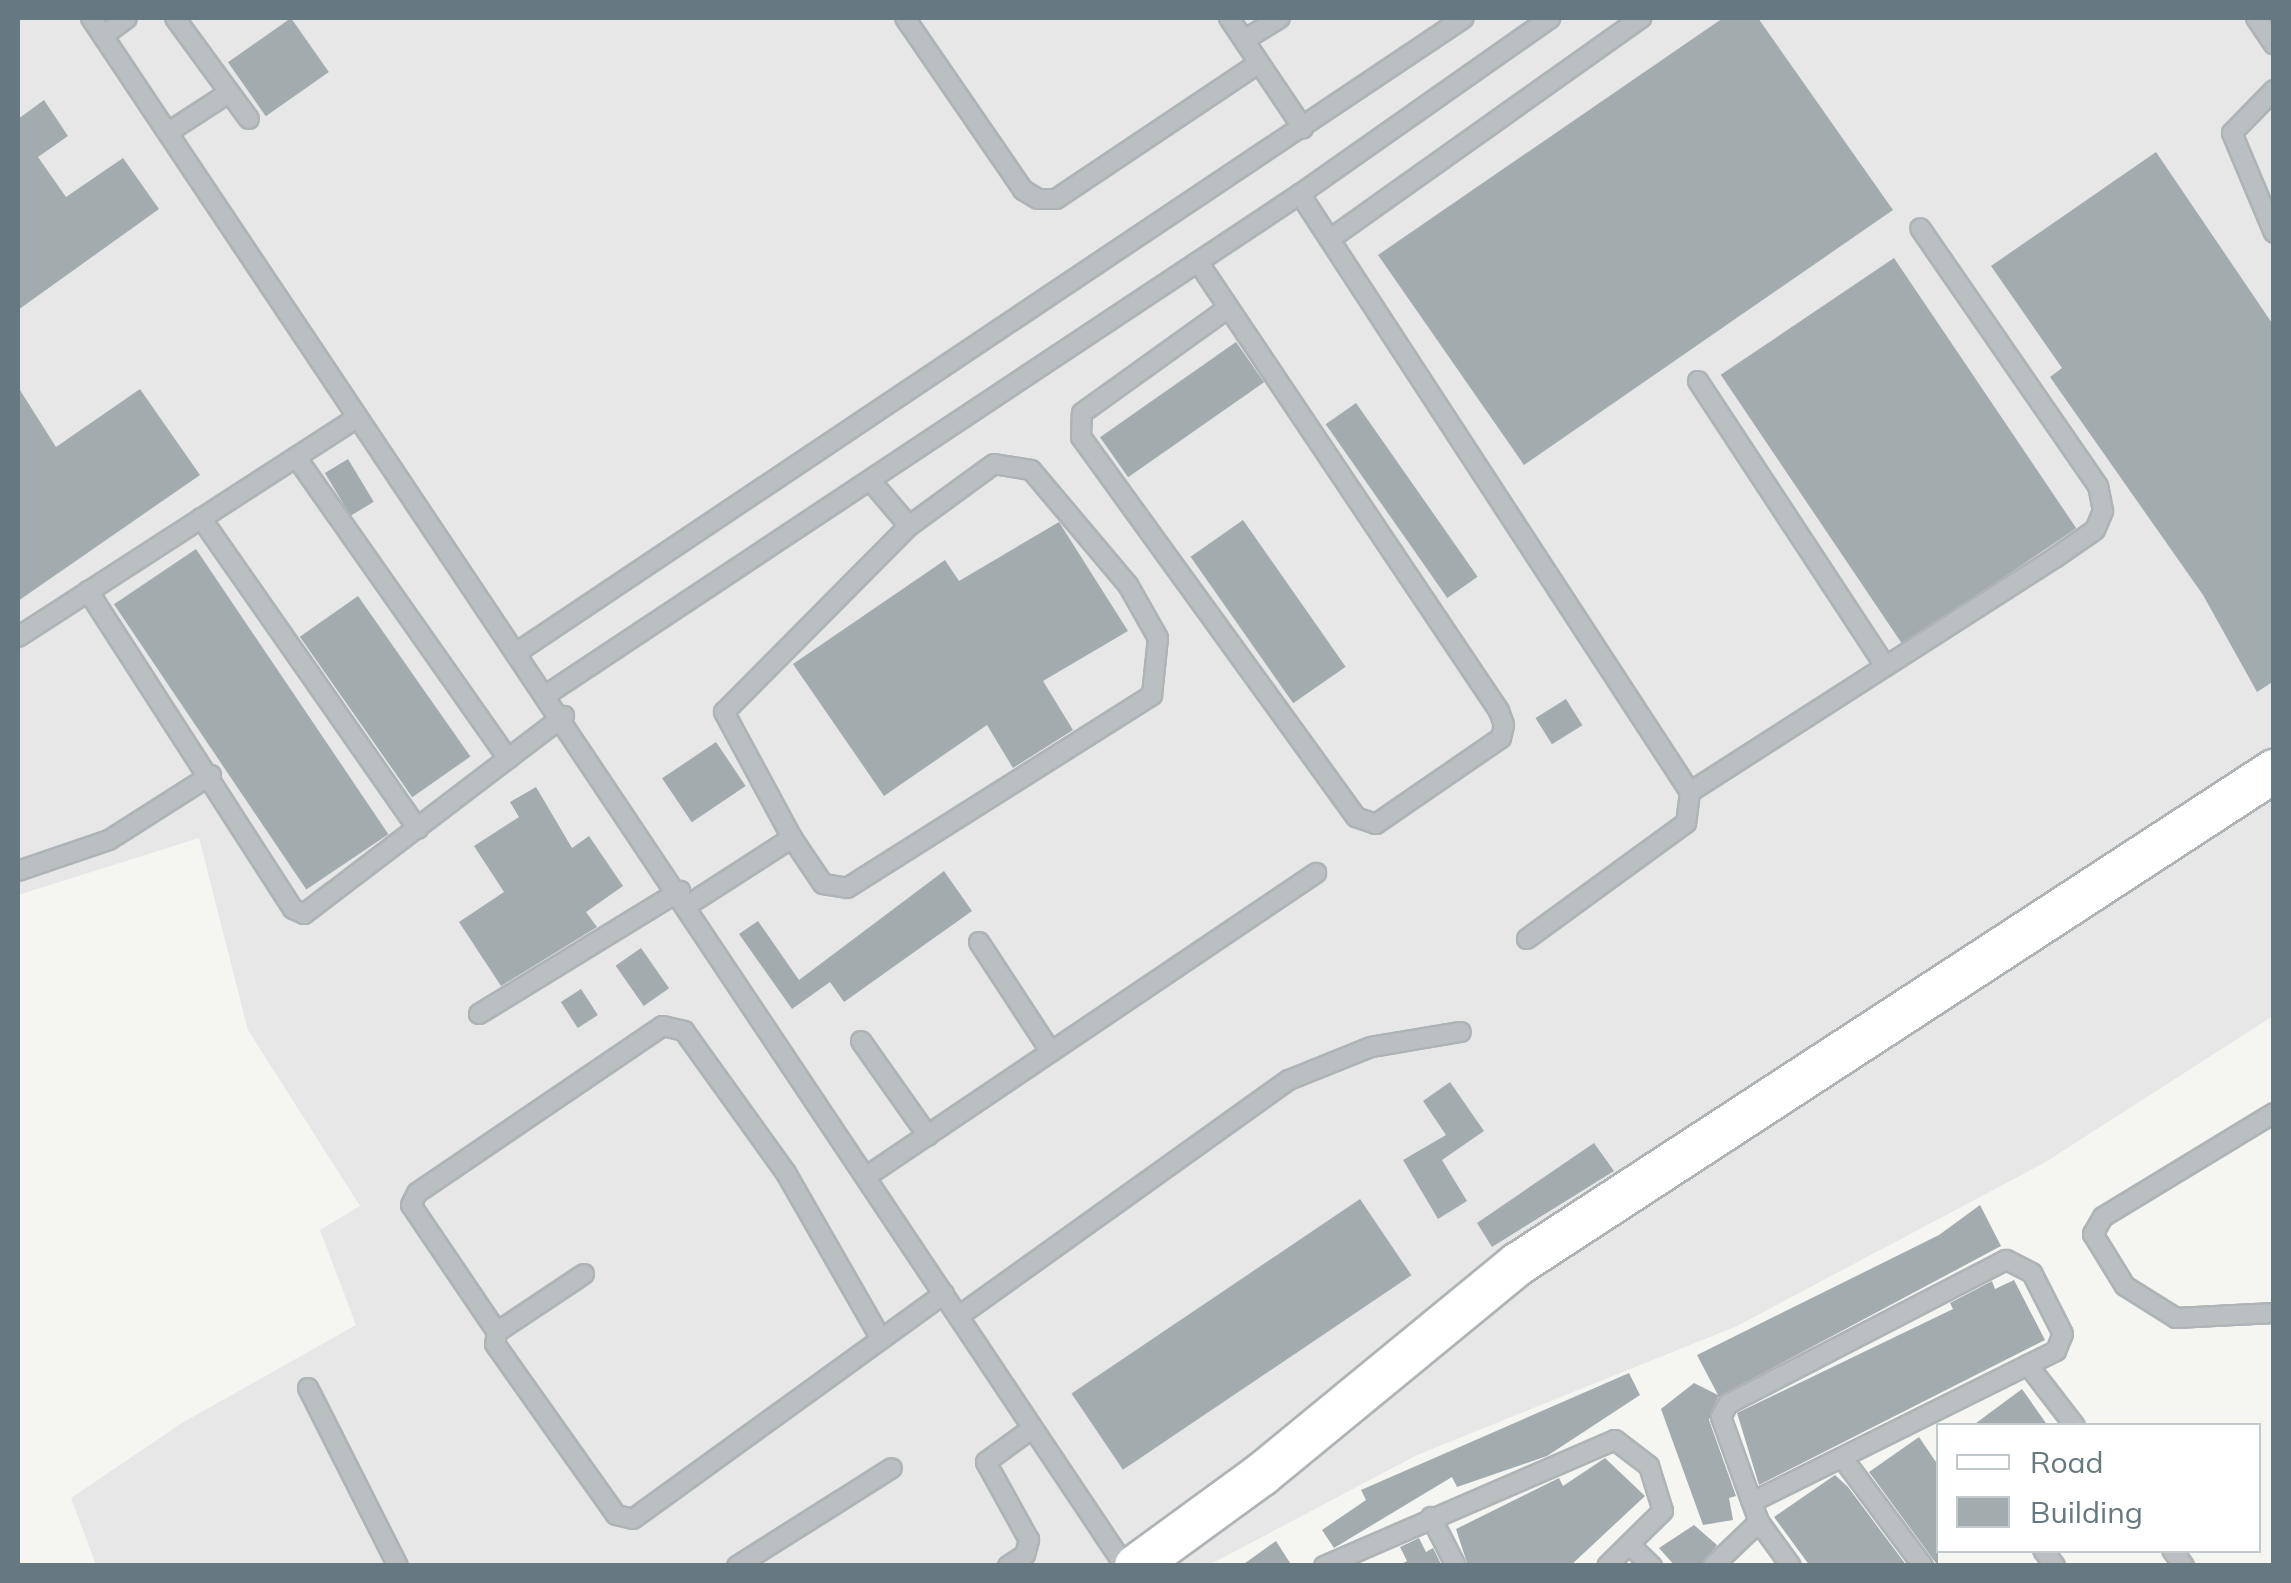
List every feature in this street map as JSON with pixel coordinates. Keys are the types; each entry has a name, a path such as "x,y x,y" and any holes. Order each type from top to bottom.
{"main road":[{"path":"1136,1566 1262,1475 1518,1264 2274,772"}],"street":[{"path":"91,18 170,131 354,420 564,716 1030,1430 1124,1566"},
{"path":"103,36 126,18"},
{"path":"175,18 249,119"},
{"path":"905,18 1023,190 1038,199 1056,198 1259,63"},
{"path":"1229,18 1303,128"},
{"path":"1244,40 1280,18"},
{"path":"519,651 1464,18"},
{"path":"548,693 1300,194 1550,18"},
{"path":"1330,239 1641,18"},
{"path":"2256,18 2274,45"},
{"path":"2274,90 2232,133 2274,233"},
{"path":"170,131 228,94"},
{"path":"1300,194 1690,792 1686,823 1527,939"},
{"path":"1690,792 2095,530 2103,511 2098,486 1920,228"},
{"path":"1198,262 1504,725 1501,738 1376,824 1356,817 1077,424 1228,308"},
{"path":"1698,381 1885,666"},
{"path":"18,636 354,420"},
{"path":"296,457 508,759"},
{"path":"994,464 1031,470 1128,586 1158,638 1152,695 847,888 822,884 792,838 724,712 909,526 994,464"},
{"path":"870,480 909,526"},
{"path":"201,518 418,829"},
{"path":"88,591 211,775 293,908 304,914 564,716"},
{"path":"18,871 110,840 211,775"},
{"path":"480,1014 792,838"},
{"path":"867,1176 1316,873"},
{"path":"980,942 1051,1052"},
{"path":"498,1332 411,1205 417,1193 663,1026 684,1031 786,1173 881,1339"},
{"path":"959,1316 1289,1080 1371,1047 1461,1032"},
{"path":"861,1041 928,1136"},
{"path":"2274,1114 2104,1217 2093,1234 2125,1286 2176,1318 2274,1313"},
{"path":"1756,1500 1844,1460 2056,1352 2063,1334 2032,1272 2006,1260 1734,1397 1722,1417 1756,1500 1759,1522 1791,1566"},
{"path":"584,1274 498,1332 495,1344 616,1515 633,1518 944,1294"},
{"path":"2028,1365 2072,1423"},
{"path":"308,1388 398,1566"},
{"path":"1938,1410 1948,1423"},
{"path":"1008,1566 1025,1555 1029,1540 986,1462 1030,1430"},
{"path":"1335,1562 1615,1440 1648,1466 1663,1511 1632,1547 1607,1566"},
{"path":"1844,1460 1923,1566"},
{"path":"737,1566 892,1468"},
{"path":"1431,1517 1456,1566"},
{"path":"1712,1566 1759,1522"},
{"path":"1632,1547 1652,1566"}],"shaded area":[{"path":"18,18 2273,18 2273,1016 2044,1163 1737,1326 1417,1455 1209,1565 96,1565 71,1498 182,1423 356,1325 320,1230 360,1206 248,1030 199,838 18,895"}],"building":[{"path":"291,18 329,72 266,116 228,62"},
{"path":"1723,18 1758,18 1893,210 1524,465 1378,255"},
{"path":"44,100 68,136 38,157 66,197 123,158 159,209 18,310 18,119"},
{"path":"2156,152 2274,326 2274,681 2257,692 2203,595 2050,377 2062,368 1991,266"},
{"path":"1894,258 2076,528 1903,645 1721,375"},
{"path":"1236,342 1264,382 1128,477 1100,437"},
{"path":"18,387 56,447 140,389 200,475 18,601"},
{"path":"1356,403 1478,577 1447,598 1326,424"},
{"path":"348,459 374,502 351,516 325,473"},
{"path":"1243,520 1346,667 1293,703 1191,557"},
{"path":"1059,522 1128,631 1043,681 1073,730 1013,768 987,725 884,796 793,664 945,560 959,581"},
{"path":"196,549 388,834 306,890 114,604"},
{"path":"358,596 470,757 412,797 300,637"},
{"path":"1566,699 1582,725 1552,744 1535,718"},
{"path":"716,742 746,786 692,822 662,778"},
{"path":"536,787 572,848 589,836 623,886 586,912 597,927 501,986 459,922 504,892 474,846 519,817 510,802"},
{"path":"944,871 972,911 844,1002 830,982 792,1009 739,934 758,921 799,980"},
{"path":"641,948 669,988 644,1006 616,966"},
{"path":"581,989 598,1015 578,1028 561,1002"},
{"path":"1450,1082 1484,1131 1442,1160 1467,1201 1438,1219 1403,1160 1446,1135 1423,1101"},
{"path":"1594,1143 1614,1171 1492,1247 1477,1223"},
{"path":"1360,1199 1411,1275 1123,1470 1071,1394"},
{"path":"1980,1205 2001,1246 1718,1397 1709,1420 1736,1496 1729,1498 1733,1520 1703,1525 1661,1409 1694,1383 1718,1395 1697,1355 1939,1235"},
{"path":"2014,1280 2045,1340 1759,1485 1737,1413 1953,1309 1950,1303 1992,1281 1995,1289"},
{"path":"1629,1373 1640,1395 1547,1456 1457,1487 1452,1477 1334,1548 1322,1530 1366,1500 1361,1490"},
{"path":"2022,1389 2046,1423 1976,1423"},
{"path":"1919,1437 1936,1462 1938,1566 1869,1472"},
{"path":"1605,1458 1645,1496 1570,1566 1468,1566 1456,1529 1559,1478 1563,1486"},
{"path":"1835,1475 1907,1566 1810,1566 1774,1517"},
{"path":"1694,1525 1717,1545 1701,1566 1675,1566 1659,1548"},
{"path":"1419,1538 1426,1552 1433,1548 1442,1566 1398,1566 1407,1561 1400,1547"},
{"path":"1276,1541 1292,1566 1241,1566"}]}
